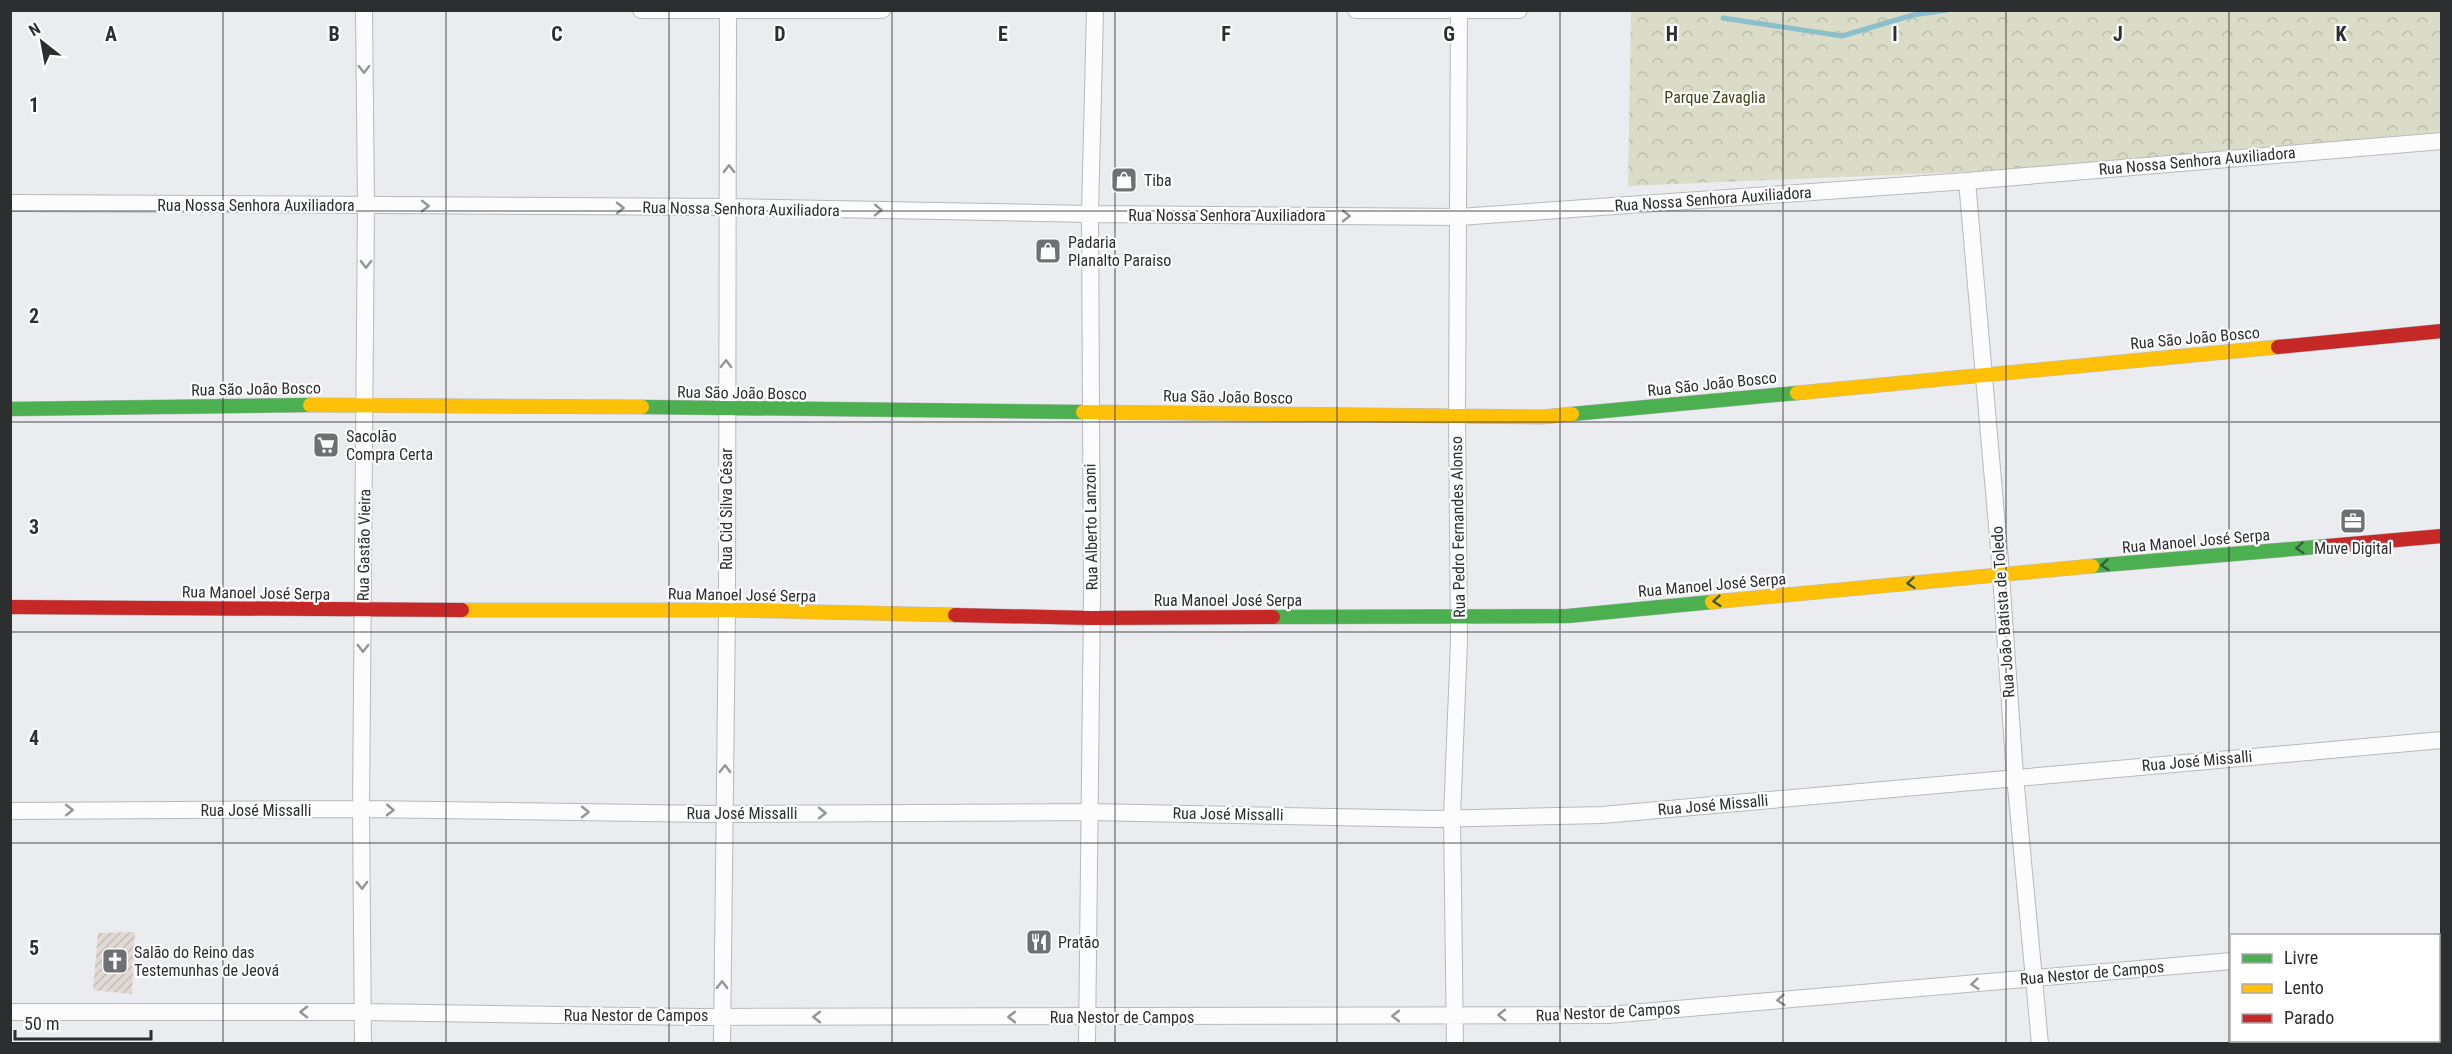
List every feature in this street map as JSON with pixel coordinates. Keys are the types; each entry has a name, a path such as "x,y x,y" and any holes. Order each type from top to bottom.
{"street":[{"name":"Rua Gastão Vieira","path":"363,1044 361,809 366,404 364,10"},
{"path":"641,10 882,10"},
{"name":"Rua Alberto Lanzoni","path":"1087,1044 1091,812 1090,214 1095,10"},
{"path":"1356,10 1519,10"},
{"name":"Rua Cid Silva César","path":"722,1044 727,610 728,11"},
{"name":"Rua Pedro Fernandes Alonso","path":"1455,1044 1452,817 1459,615 1457,416 1459,11"},
{"name":"Rua Nossa Senhora Auxiliadora","path":"10,203 729,207 1090,214 1459,216 1966,181 2442,141"},
{"name":"Rua João Batista de Toledo","path":"1966,181 2001,574 2014,776 2040,1044"},
{"name":"Rua São João Bosco","path":"10,410 366,404 726,410 1542,417 2442,331"},
{"name":"Rua Manoel José Serpa","path":"10,607 727,610 1091,618 1568,616 2001,574 2442,536"},
{"name":"Rua José Missalli","path":"10,811 361,809 724,813 1091,812 1452,817 1602,815 2014,776 2442,740"},
{"name":"Rua Nestor de Campos","path":"10,1012 1087,1017 1608,1015 2230,961"}],"green space":[{"name":"Parque Zavaglia","path":"1631,11 2441,11 2441,132 2057,168 1628,186"}],"building":[{"name":"Salão do Reino das Testemunhas de Jeová","path":"135,932 132,994 93,990 98,933"}],"waterway":[{"path":"1723,18 1842,36 1913,15 1947,10"}],"traffic: fast":[{"path":"1572,414 1797,393"},
{"path":"10,409 310,405"},
{"path":"642,407 1083,412"},
{"path":"2092,566 2328,546"},
{"path":"1273,617 1568,616 1712,602"}],"traffic: slow":[{"path":"1797,393 2278,347"},
{"path":"310,405 642,407"},
{"path":"1083,412 1542,417 1572,414"},
{"path":"1712,602 2092,566"},
{"path":"462,610 727,610 955,615"}],"traffic: jam":[{"path":"2278,347 2442,331"},
{"path":"2328,546 2442,536"},
{"path":"10,607 462,610"},
{"path":"955,615 1091,618 1273,617"}],"place":[{"name":"Tiba","path":"1124,180"},
{"name":"Padaria Planalto Paraiso","path":"1048,251"},
{"name":"Sacolão Compra Certa","path":"326,445"},
{"name":"Muve Digital","path":"2353,521"},
{"name":"Pratão","path":"1039,942"},
{"name":"Salão do Reino das Testemunhas de Jeová","path":"115,961"}]}
